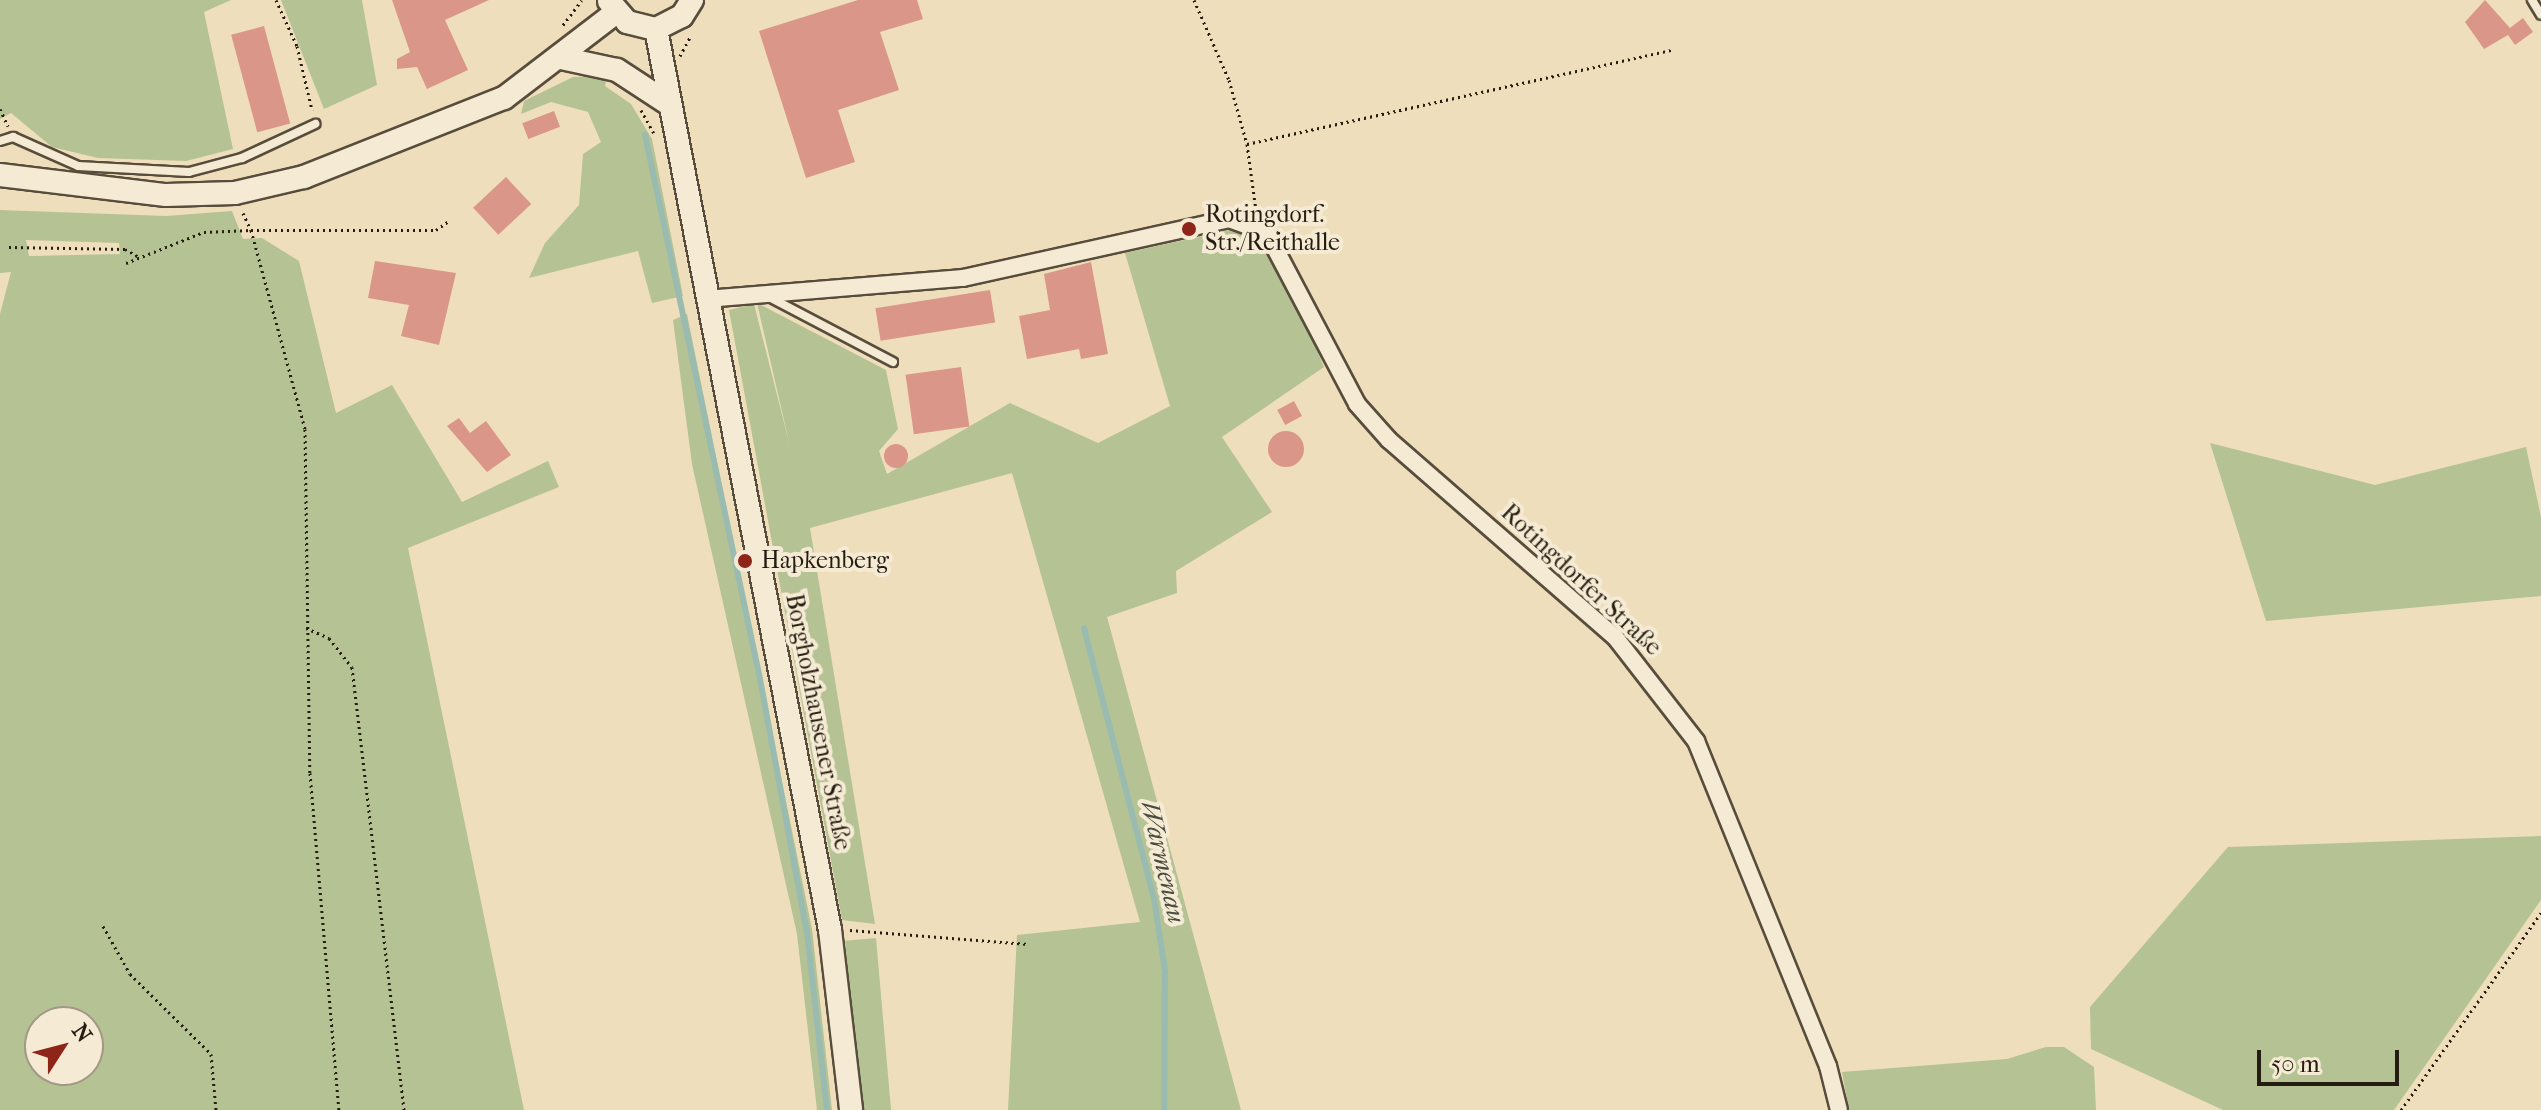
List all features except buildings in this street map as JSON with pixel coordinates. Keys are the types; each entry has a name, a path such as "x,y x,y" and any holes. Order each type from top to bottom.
{"main road":[{"path":"0,175 115,192 235,193 304,177 472,114 561,58 612,6 641,28 656,29 682,16 692,0"},
{"name":"Borgholzhausener Straße","path":"656,29 830,930 851,1110"},
{"path":"561,58 617,70 669,104"}],"street":[{"path":"706,299 757,291 869,289 963,278 1229,219 1253,223"},
{"name":"Rotingdorfer Straße","path":"1253,223 1279,246 1357,404 1389,440 1615,637 1696,741 1828,1066 1839,1110"}],"lane":[{"path":"2532,0 2541,15"},
{"path":"0,141 13,137 78,166 189,172 242,158 315,124"},
{"path":"757,291 893,362"}],"path":[{"path":"276,0 297,46 315,124"},
{"path":"554,33 582,0"},
{"path":"1194,0 1247,144 1253,223"},
{"path":"1247,144 1672,50"},
{"path":"0,109 13,137"},
{"path":"235,193 251,230 305,429 310,773 339,1110"},
{"path":"126,263 204,232 436,230 449,221"},
{"path":"9,247 125,249 139,257"},
{"path":"306,628 329,638 352,667 404,1110"},
{"path":"2401,1110 2541,913"},
{"path":"103,926 130,974 211,1054 216,1110"},
{"path":"830,930 1027,944"}],"green space":[{"path":"0,0 231,0 204,12 233,149 186,161 98,158 52,147 11,113 0,119"},
{"path":"281,0 362,0 377,85 324,109"},
{"path":"607,76 605,86 631,104 652,139 683,296 652,303 638,251 529,278 545,243 579,205 583,154 601,142 588,112 551,102 521,114 524,101 573,77"},
{"path":"0,210 166,216 232,211 243,239 262,238 299,261 336,413 392,385 462,502 548,461 559,487 408,548 524,1110 0,1110 0,314 11,272 0,273","holes":["26,240 119,243 120,254 29,256"]},
{"path":"1240,228 1262,240 1290,283 1324,367 1222,437 1272,512 1176,571 1177,593 1107,617 1241,1110 1008,1110 1017,935 1140,922 1012,473 810,528 875,924 842,920 729,310 754,304 790,446 757,303 886,370 898,429 879,451 887,474 1010,403 1098,443 1170,406 1125,253"},
{"path":"687,314 812,929 832,1110 817,1110 797,934 692,464 673,320"},
{"path":"2210,443 2375,485 2526,447 2541,517 2541,596 2266,621"},
{"path":"2541,836 2541,900 2394,1110 2223,1110 2091,1049 2090,1007 2228,847"},
{"path":"876,938 891,1110 860,1110 845,941"},
{"path":"2046,1047 2064,1047 2094,1067 2096,1110 1849,1110 1842,1072 2007,1059"}],"waterway":[{"path":"645,135 760,679 807,932 827,1110"},
{"name":"Warmenau","path":"1084,628 1154,898 1165,971 1164,1110"}],"place":[{"name":"Rotingdorf. Str./Reithalle","path":"1189,229"},
{"name":"Hapkenberg","path":"745,561"}]}
